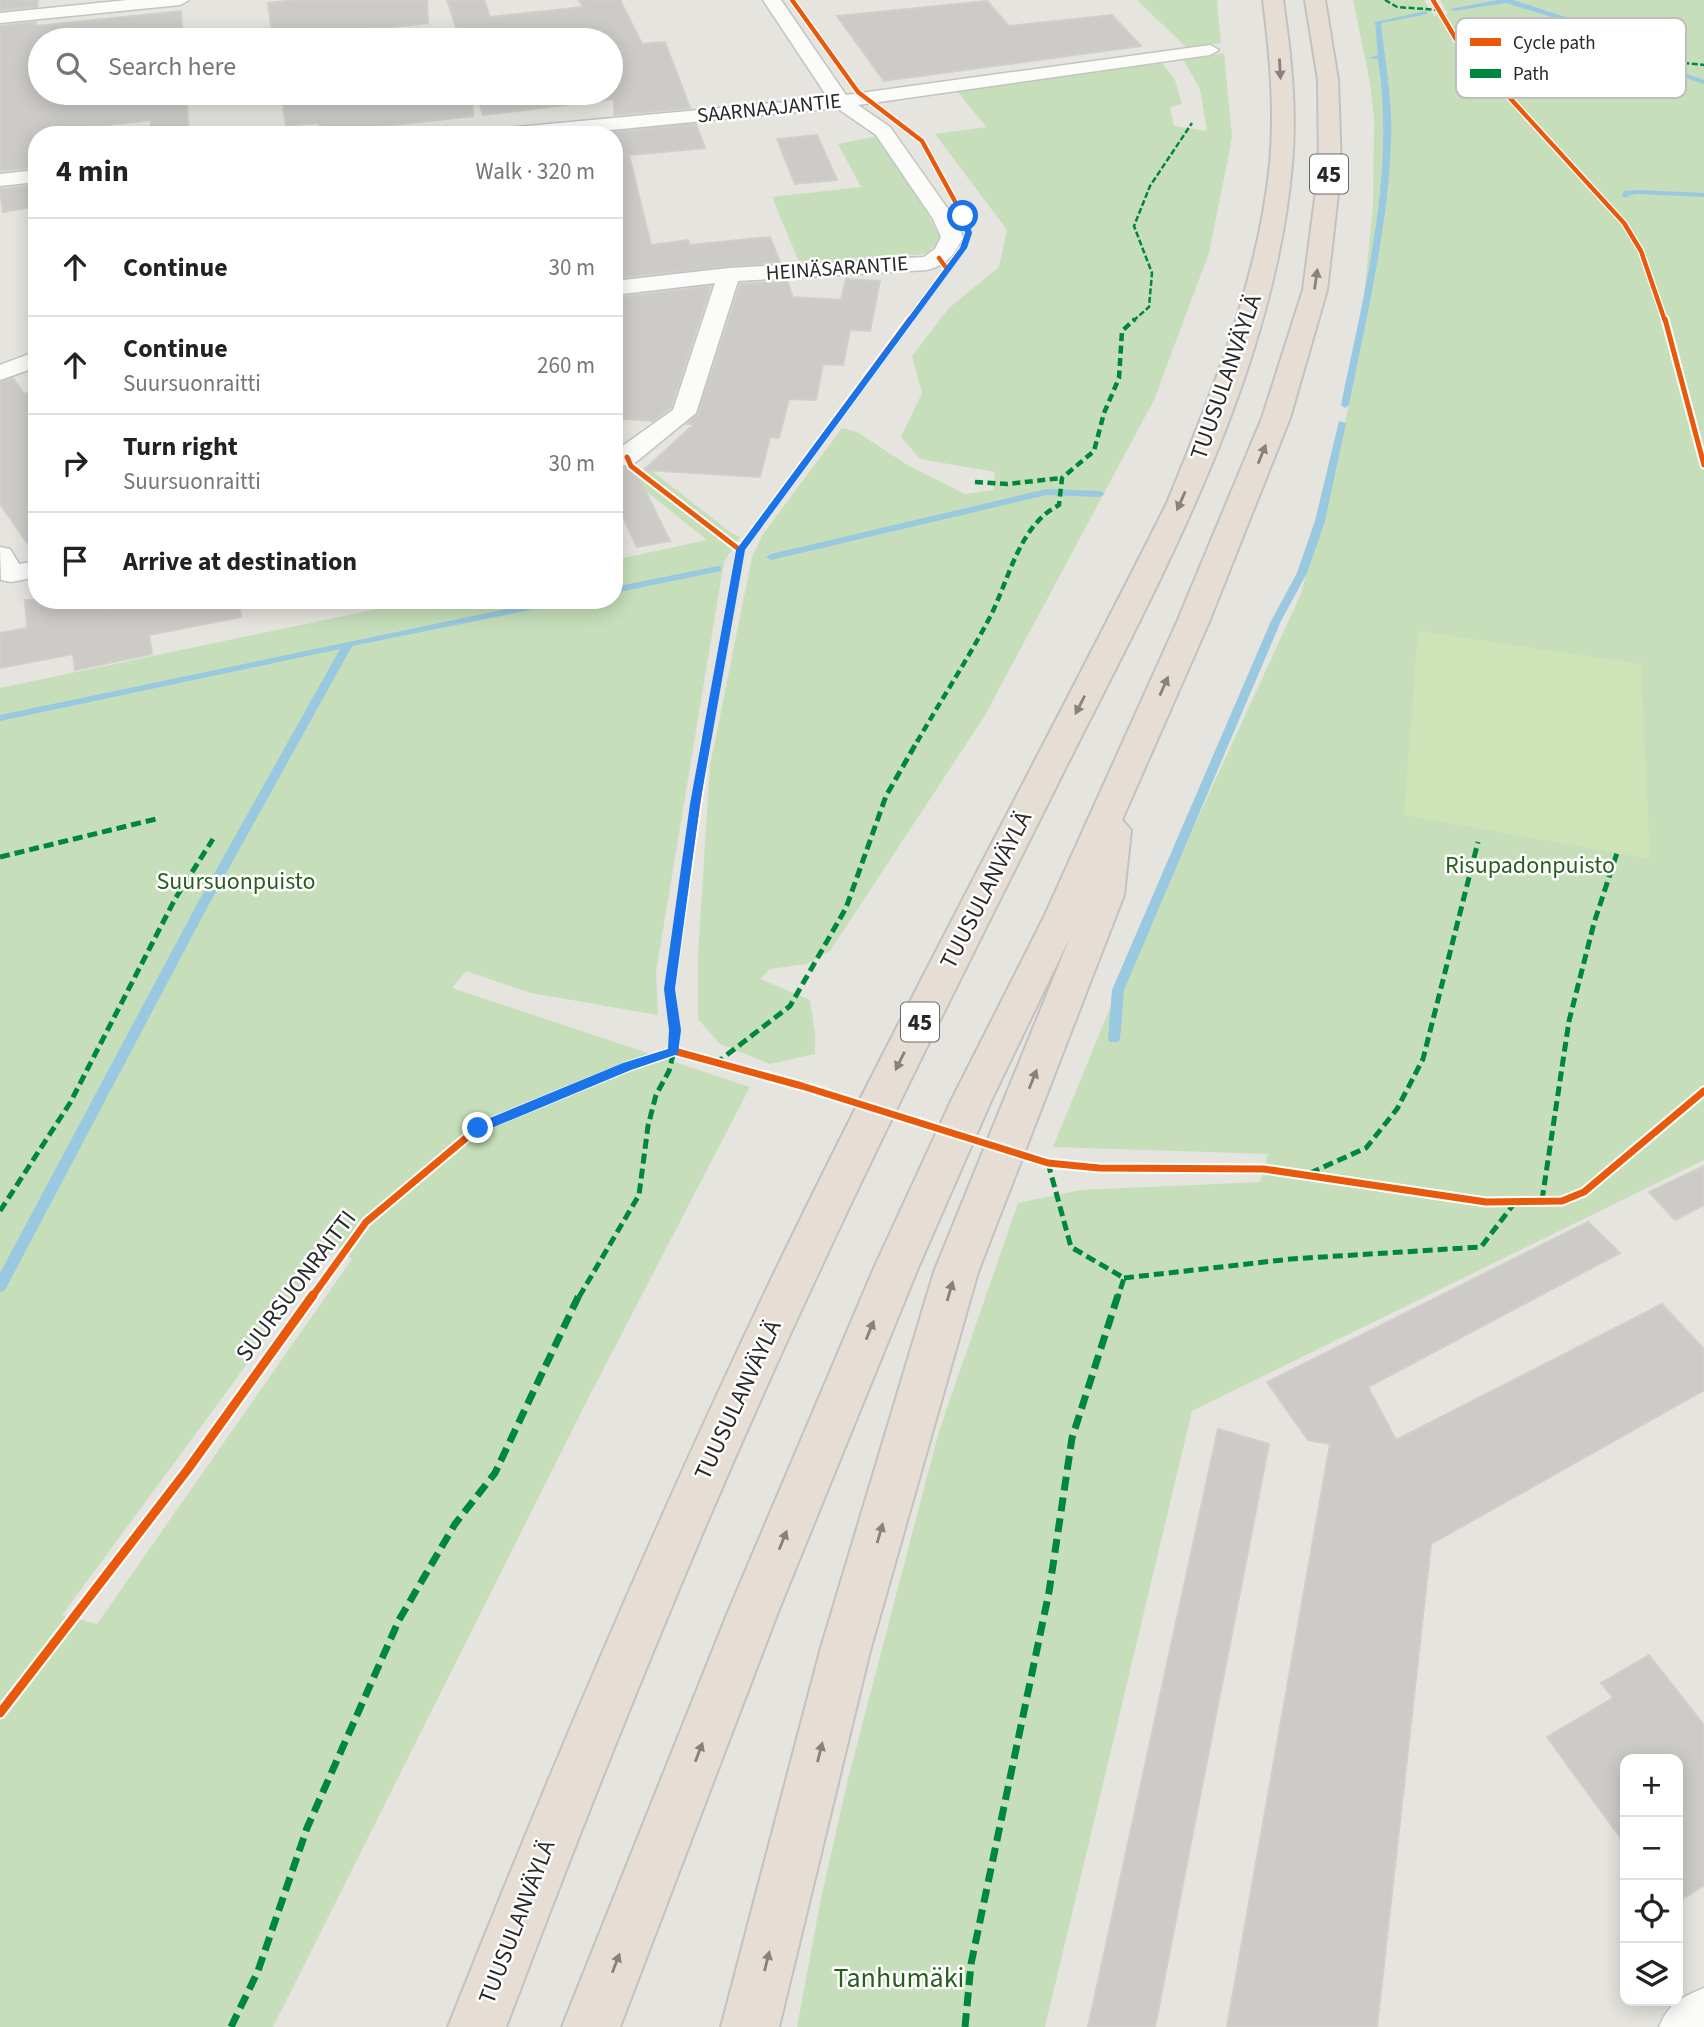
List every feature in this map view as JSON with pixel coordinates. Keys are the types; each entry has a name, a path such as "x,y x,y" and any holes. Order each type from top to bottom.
{"highway":[{"name":"TUUSULANVÄYLÄ","path":"477,2027 562,1806 709,1463 796,1274 890,1081 1175,515 1218,411 1259,283 1281,164 1282,98 1273,0"},
{"name":"45","path":"591,2027 753,1612 896,1268 971,1101 1062,917 1193,622 1276,418 1315,290 1330,168 1328,80 1315,0"},
{"path":"751,2027 845,1651 956,1272 1106,895 1117,793"}],"street":[{"path":"0,18 180,0"},
{"path":"772,0 840,101"},
{"name":"SAARNAAJANTIE","path":"593,126 803,107 1210,50"},
{"name":"HEINÄSARANTIE","path":"623,287 729,275 926,263 939,258 947,249 951,237 944,219 883,131 840,101"},
{"path":"0,180 28,177"},
{"path":"623,458 628,457 684,413 729,275"},
{"path":"0,373 28,362"},
{"path":"0,555 11,574 28,571"},
{"path":"1685,2027 1704,2014"}],"green space":[{"path":"1137,0 1217,0 1221,43 1187,48"},
{"path":"1353,0 1424,0 1434,16 1448,14 1440,0 1704,0 1704,1160 1192,1411 1045,2027 797,2027 820,1903 848,1779 939,1431 1018,1203 1080,1190 1260,1182 1268,1154 1053,1147 1107,1015 1301,594 1346,418 1359,344 1373,207 1374,118 1370,83"},
{"path":"1224,53 1232,136 1228,159 1209,253 1154,400 984,717 830,951 807,964 770,969 760,979 810,1000 815,1054 770,1064 720,1044 698,1019 698,954 710,766 752,557 763,534 842,428 857,432 909,466 965,494 993,490 995,472 920,459 901,437 922,393 912,356 949,308 999,267 1007,230 935,134 986,127 957,91 1162,63 1175,80 1182,104 1170,107 1174,126 1207,131 1200,89 1183,59"},
{"path":"882,135 893,146 939,236 938,243 927,253 917,255 799,262 772,197 861,187 838,144"},
{"name":"Suursuonpuisto","path":"647,467 740,537 724,562 656,972 658,1015 531,993 466,971 452,988 750,1087 591,1393 273,2027 0,2027 0,688 377,609 623,609 623,558 707,540 626,475","holes":["335,1245 352,1259 97,1624 62,1615"]},
{"path":"1418,631 1641,664 1650,859 1404,815"}],"building":[{"path":"0,0 38,0 37,7 0,10"},
{"path":"298,0 427,0 428,23 381,28 271,28 268,3"},
{"path":"447,0 484,0 490,17 583,7 579,0 620,0 642,44 665,42 690,108 614,115 614,105 623,105 623,28 456,28"},
{"path":"987,1 1009,26 1112,15 1141,46 884,81 837,16"},
{"path":"181,11 182,28 28,28 28,105 187,105 188,126 151,126 151,120 98,126 28,126 28,168 0,171 0,26 36,22 36,26"},
{"path":"283,105 473,105 473,116 384,126 320,126 319,123 286,126"},
{"path":"480,105 565,105 483,115"},
{"path":"696,124 705,148 629,155 651,245 688,240 690,245 770,237 780,262 623,277 623,131"},
{"path":"817,135 837,180 795,184 777,139"},
{"path":"28,186 28,208 3,212 0,189"},
{"path":"846,279 880,281 870,331 850,330 843,365 823,364 816,400 789,399 779,438 770,437 760,477 644,470 694,424 687,424 698,414 740,284 787,281 793,297 841,300"},
{"path":"711,286 671,408 653,421 623,419 623,297"},
{"path":"13,378 24,394 28,393 28,544 0,504 0,382"},
{"path":"633,466 670,541 637,547 623,517 623,468"},
{"path":"25,600 28,600 28,609 240,609 241,617 149,635 152,654 75,670 73,654 0,668 0,633 27,628"},
{"path":"1704,1166 1704,1205 1675,1220 1649,1192"},
{"path":"1588,1222 1620,1253 1368,1387 1396,1440 1662,1304 1704,1349 1704,1390 1431,1544 1377,2027 1227,2027 1330,1444 1308,1440 1267,1382"},
{"path":"1218,1429 1269,1444 1155,2027 1088,2027"},
{"path":"1649,1655 1704,1725 1704,1885 1683,1899 1683,1754 1620,1754 1620,1837 1547,1737 1613,1698 1601,1683"}],"waterway":[{"path":"1453,9 1510,0"},
{"path":"1507,1 1561,18"},
{"path":"1381,57 1378,22 1426,13"},
{"path":"1345,405 1371,277 1385,184 1387,96 1381,57"},
{"path":"1372,58 1381,57"},
{"path":"1686,76 1704,82"},
{"path":"1626,196 1627,193 1638,192 1704,195"},
{"path":"1114,1039 1118,990 1276,621 1302,573 1320,521 1342,423"},
{"path":"771,557 1047,492 1100,494"},
{"path":"623,588 718,569"},
{"path":"348,644 521,609"},
{"path":"0,718 348,644"},
{"path":"0,1286 202,906 348,644"}],"marked path":[{"path":"1385,0 1397,7 1439,10"},
{"path":"1686,63 1704,65"},
{"path":"715,1064 790,1006 846,908 886,796 991,615 1016,555 1045,512 1059,505 1062,478 1094,451 1104,413 1119,378 1122,331 1149,307 1152,273 1134,226 1150,186 1192,123"},
{"path":"975,482 1007,484 1062,478"},
{"path":"0,857 160,818"},
{"path":"0,1211 70,1103 175,899 213,839"},
{"path":"1310,1173 1366,1148 1397,1109 1423,1059 1478,842"},
{"path":"1542,1200 1569,1021 1594,923 1617,853"},
{"path":"231,2027 258,1971 307,1828 399,1620 455,1524 495,1473 580,1294 639,1195 648,1126 656,1095 669,1071 674,1051"},
{"path":"965,2027 971,1964 1049,1592 1072,1438 1124,1278 1071,1247 1048,1163"},
{"path":"1124,1278 1291,1259 1481,1247 1516,1201"}],"cycle path":[{"path":"792,0 858,92 922,141 963,216 968,233 963,248 947,269"},
{"path":"1433,0 1456,39"},
{"path":"1511,98 1624,223 1641,251 1667,326 1704,465"},
{"path":"674,1051 675,1029 670,989 695,804 740,550 947,269 939,258"},
{"path":"627,457 631,466 740,550"},
{"path":"674,1051 802,1086 1048,1163 1099,1168 1264,1169 1486,1202 1562,1201 1584,1192 1704,1091"},
{"name":"SUURSUONRAITTI","path":"0,1713 188,1469 366,1222 478,1128 627,1067 674,1051"}],"route":[{"path":"478,1128 627,1067 674,1051 675,1030 670,989 695,804 740,550 963,248 968,233 963,216"}],"park label":[{"name":"Risupadonpuisto","path":"1530,865"},
{"name":"Tanhumäki","path":"899,1978"}]}
